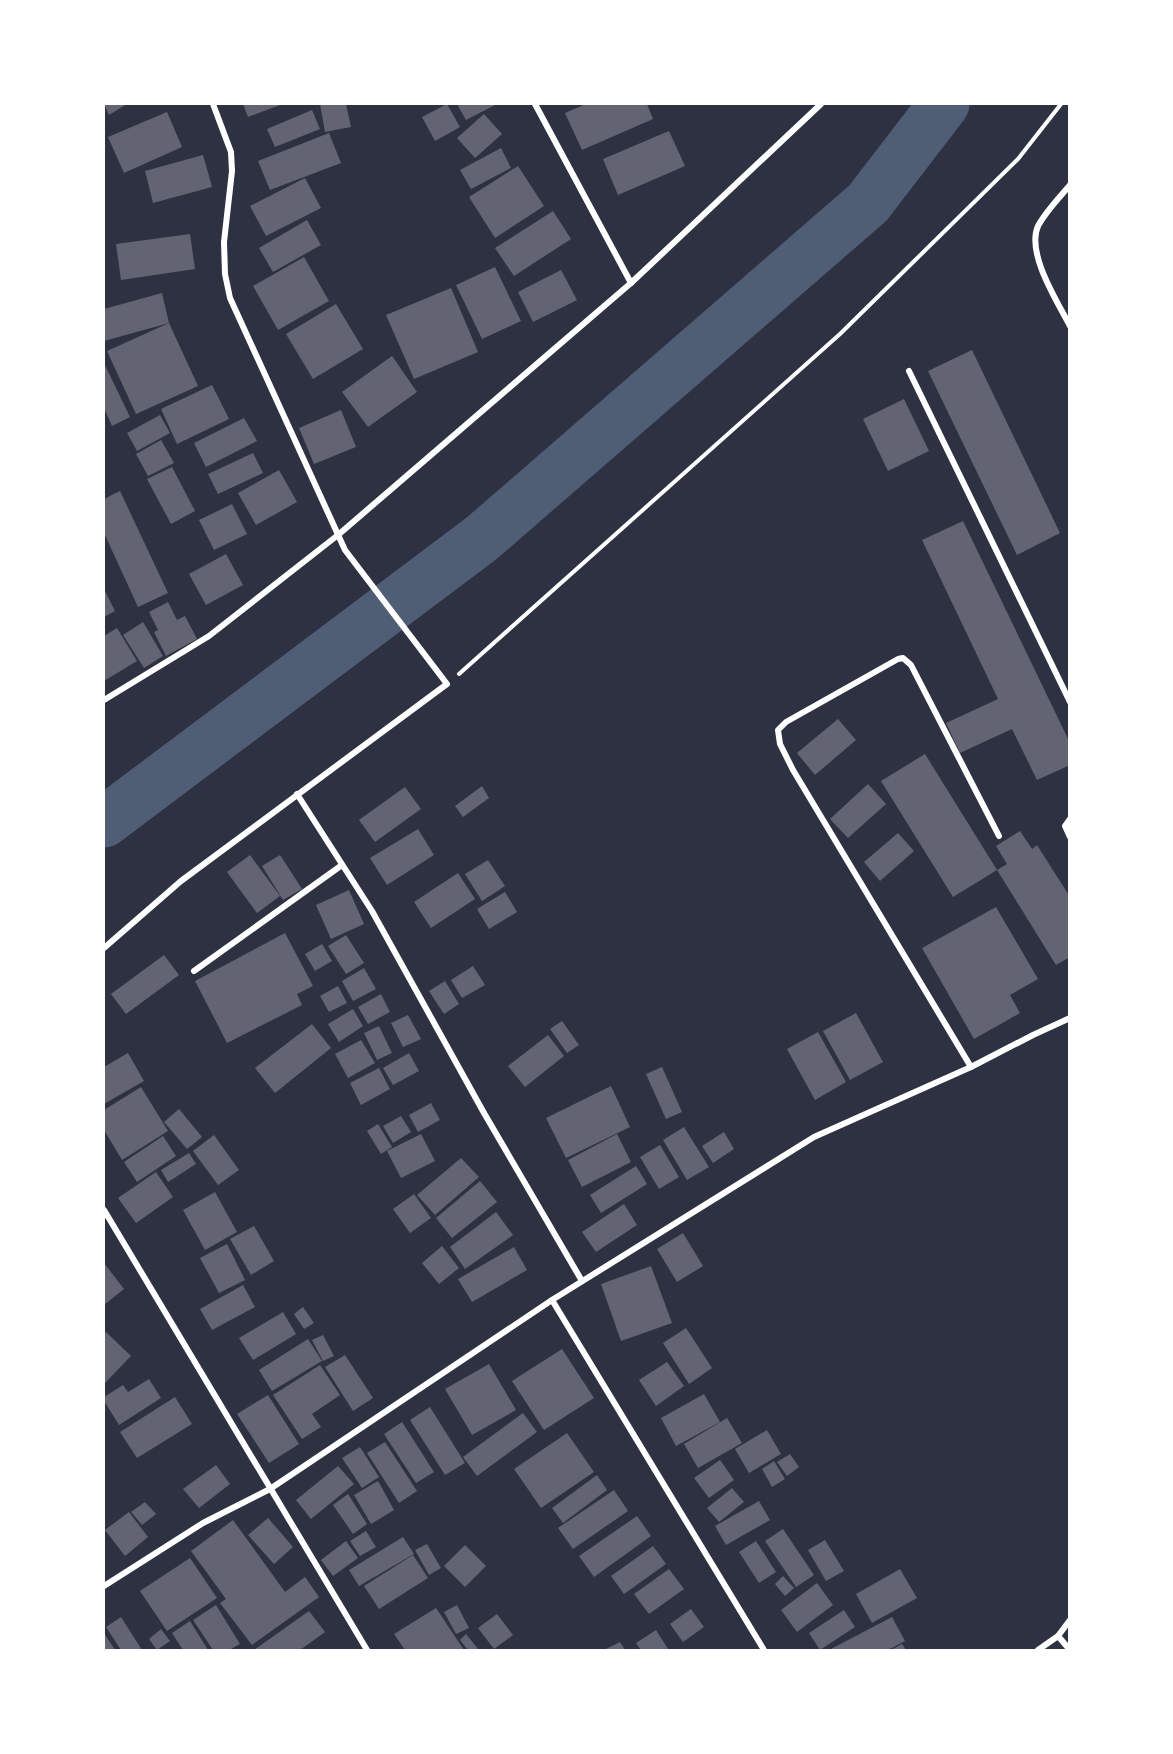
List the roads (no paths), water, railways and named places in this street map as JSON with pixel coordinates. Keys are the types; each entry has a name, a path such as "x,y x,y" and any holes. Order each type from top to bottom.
{"street":[{"path":"104,948 182,881 447,684 345,550 230,298 225,274 224,242 232,162 224,129 213,104"},
{"path":"535,104 631,283"},
{"path":"104,700 209,636 338,535 631,283 821,104"},
{"path":"1070,185 1051,206 1037,228 1036,247 1042,272 1070,326"},
{"path":"909,371 1070,702"},
{"path":"971,1067 793,770 780,744 778,730 786,722 903,658 911,665 999,836"},
{"path":"297,794 372,911 484,1113 582,1281"},
{"path":"1070,819 1065,826 1070,837"},
{"path":"194,970 342,865"},
{"path":"104,1586 202,1523 270,1489 552,1300 814,1137 971,1067 1070,1018"},
{"path":"104,1210 367,1650"},
{"path":"552,1300 764,1650"},
{"path":"1038,1650 1058,1636 1070,1620"},
{"path":"1058,1636 1070,1650"}],"waterway":[{"path":"104,822 482,538 868,203 944,104"}]}
